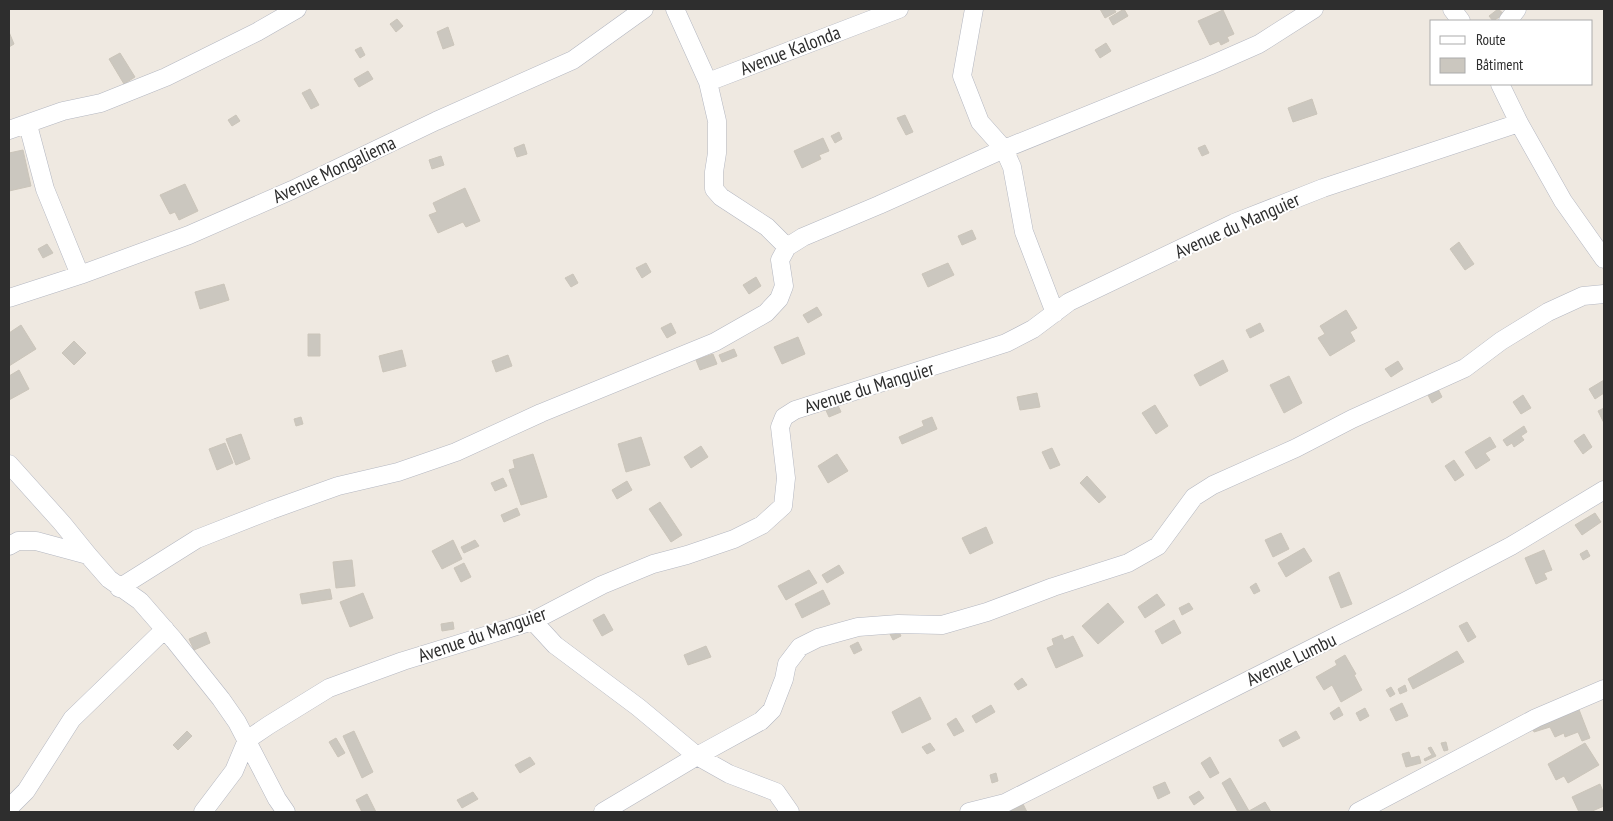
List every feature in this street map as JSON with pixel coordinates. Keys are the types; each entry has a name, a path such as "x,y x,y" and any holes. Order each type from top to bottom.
{"street":[{"path":"9,130 28,125 63,111 100,102 166,77 224,49 297,9"},
{"name":"Avenue Mongaliema","path":"9,298 80,275 189,235 292,190 436,121 573,60 644,9"},
{"path":"675,9 708,82 717,121 714,189 721,197 767,227 787,247"},
{"name":"Avenue Kalonda","path":"708,82 899,9"},
{"path":"974,9 962,76 980,122 1004,149 1012,167 1024,232 1055,313"},
{"path":"119,588 197,539 338,486 398,472 456,452 541,413 715,342 766,313 779,299 784,286 780,260 787,247 803,237 1004,149 1259,44 1314,9"},
{"path":"1452,9 1460,20"},
{"path":"1509,20 1516,9"},
{"path":"1500,85 1562,201 1604,259"},
{"name":"Avenue du Manguier","path":"248,740 329,688 403,661 532,621 602,585 653,564 734,539 762,525 783,506 786,478 780,427 784,418 795,410 1006,343 1033,329 1069,302 1234,223 1323,188 1519,123"},
{"path":"28,125 45,189 80,275"},
{"path":"603,812 697,756 761,721 772,710 778,697 787,664 800,647 818,638 858,627 898,624 942,624 987,612 1053,587 1128,563 1158,546 1194,497 1213,485 1296,448 1352,419 1466,368 1501,341 1548,312 1583,296 1604,294"},
{"path":"9,464 62,523 100,570 119,588 140,601 221,699 248,740 277,799 286,812"},
{"name":"Avenue Lumbu","path":"970,812 1004,803 1404,602 1510,546 1604,490"},
{"path":"9,546 18,542 36,541 88,555"},
{"path":"532,621 555,645 638,707 697,756 729,774 776,792 790,812"},
{"path":"9,808 26,790 72,720 165,629"},
{"path":"1358,812 1536,718 1604,689"},
{"path":"203,812 234,771 248,740"}],"building":[{"path":"1100,9 1114,9 1116,12 1105,18"},
{"path":"1124,9 1128,16 1113,25 1109,18"},
{"path":"1498,9 1504,14 1495,20 1489,16"},
{"path":"1223,10 1234,34 1227,37 1229,41 1221,45 1219,41 1210,45 1198,21"},
{"path":"397,19 403,26 396,32 390,24"},
{"path":"448,27 454,45 443,49 437,32"},
{"path":"9,32 14,44 9,47"},
{"path":"1106,43 1111,51 1100,58 1095,50"},
{"path":"361,47 365,55 360,58 355,50"},
{"path":"120,53 135,77 124,84 109,59"},
{"path":"368,71 373,79 359,87 354,79"},
{"path":"310,89 319,105 311,109 302,93"},
{"path":"1312,99 1317,114 1293,122 1288,108"},
{"path":"236,115 240,121 232,126 228,120"},
{"path":"905,115 913,132 906,135 897,118"},
{"path":"839,132 842,139 835,143 831,136"},
{"path":"823,138 829,151 819,155 821,159 802,168 794,151"},
{"path":"524,144 527,154 517,157 514,148"},
{"path":"1205,145 1209,153 1202,156 1198,148"},
{"path":"23,150 31,186 9,191 9,153"},
{"path":"441,156 444,165 432,169 429,160"},
{"path":"185,184 198,211 179,220 175,212 170,214 160,195"},
{"path":"465,188 480,221 466,227 463,222 438,233 429,215 437,212 433,203"},
{"path":"972,230 976,239 962,245 958,236"},
{"path":"1459,242 1474,264 1465,270 1450,249"},
{"path":"47,244 53,253 43,258 38,249"},
{"path":"646,263 651,272 642,278 636,268"},
{"path":"948,263 954,275 928,287 922,274"},
{"path":"573,274 578,283 571,287 565,278"},
{"path":"756,277 761,286 749,294 743,285"},
{"path":"224,284 229,300 200,309 195,292"},
{"path":"817,307 822,315 808,323 803,315"},
{"path":"1346,310 1357,328 1350,332 1355,341 1330,356 1318,338 1325,334 1320,326"},
{"path":"671,323 676,333 667,338 661,328"},
{"path":"1260,323 1264,331 1250,338 1246,330"},
{"path":"21,325 36,349 9,366 9,333"},
{"path":"308,334 320,334 320,356 308,356"},
{"path":"798,337 805,354 782,364 774,347"},
{"path":"74,341 86,353 74,365 62,353"},
{"path":"734,349 737,356 722,362 719,355"},
{"path":"402,350 406,366 383,372 379,356"},
{"path":"713,354 717,364 700,370 696,360"},
{"path":"508,355 512,366 496,372 492,361"},
{"path":"1223,360 1228,371 1200,386 1194,375"},
{"path":"1398,361 1403,369 1391,377 1385,369"},
{"path":"19,370 29,389 9,400 9,376"},
{"path":"1289,376 1302,403 1284,413 1270,385"},
{"path":"1604,380 1604,393 1595,399 1589,389"},
{"path":"1438,389 1442,397 1432,403 1428,395"},
{"path":"1037,393 1040,407 1020,410 1017,397"},
{"path":"1523,395 1531,408 1521,414 1513,402"},
{"path":"836,401 841,412 829,417 824,406"},
{"path":"1155,405 1168,426 1156,434 1142,413"},
{"path":"1604,408 1604,423 1598,411"},
{"path":"301,417 303,424 296,426 294,419"},
{"path":"932,417 937,429 902,444 899,437 924,426 922,421"},
{"path":"1524,426 1527,432 1521,436 1524,440 1514,447 1512,443 1507,446 1503,440"},
{"path":"241,434 250,459 236,465 226,439"},
{"path":"1584,434 1592,447 1583,454 1574,441"},
{"path":"641,437 650,465 626,472 618,444"},
{"path":"1490,437 1496,447 1485,453 1490,460 1476,469 1465,452"},
{"path":"225,443 233,463 217,470 209,449"},
{"path":"701,446 708,457 691,468 684,457"},
{"path":"1052,448 1060,465 1050,469 1042,452"},
{"path":"533,454 547,497 521,505 509,470 515,468 513,460"},
{"path":"837,454 848,471 828,483 818,466"},
{"path":"1454,460 1464,475 1455,481 1445,466"},
{"path":"1087,476 1106,497 1099,503 1080,483"},
{"path":"503,478 507,486 495,491 491,483"},
{"path":"627,481 632,490 617,499 612,490"},
{"path":"660,502 682,535 671,542 649,509"},
{"path":"517,508 520,515 504,522 501,515"},
{"path":"1595,513 1601,522 1582,535 1575,525"},
{"path":"986,527 993,543 970,554 962,538"},
{"path":"1281,533 1289,549 1273,557 1265,540"},
{"path":"453,540 462,559 442,569 432,551"},
{"path":"475,540 479,546 464,553 461,547"},
{"path":"1304,548 1312,561 1286,577 1278,563"},
{"path":"1544,550 1552,570 1544,573 1547,579 1536,584 1525,558"},
{"path":"1587,550 1590,556 1583,560 1580,554"},
{"path":"352,560 355,586 336,588 333,562"},
{"path":"464,563 471,577 461,582 454,568"},
{"path":"839,565 844,573 827,583 822,575"},
{"path":"809,570 817,583 786,600 778,586"},
{"path":"1339,572 1352,604 1341,608 1329,577"},
{"path":"1256,583 1260,591 1254,594 1250,587"},
{"path":"330,589 332,599 302,604 300,594"},
{"path":"823,590 830,604 802,618 795,604"},
{"path":"363,593 373,618 350,627 340,602"},
{"path":"1157,594 1165,605 1145,618 1138,607"},
{"path":"1108,603 1124,622 1098,644 1082,626"},
{"path":"1189,603 1193,609 1182,615 1179,608"},
{"path":"604,614 613,630 602,636 593,620"},
{"path":"1174,620 1181,633 1162,644 1155,631"},
{"path":"453,622 454,629 442,631 441,624"},
{"path":"1467,622 1476,637 1468,642 1459,626"},
{"path":"897,628 901,636 893,640 889,632"},
{"path":"206,632 210,643 194,650 189,639"},
{"path":"1062,635 1064,640 1073,636 1083,656 1056,668 1047,648 1054,645 1052,639"},
{"path":"858,642 862,650 854,654 850,646"},
{"path":"706,646 711,657 688,665 684,655"},
{"path":"1457,651 1464,662 1413,689 1408,679"},
{"path":"1345,655 1356,674 1354,675 1362,690 1341,702 1332,685 1324,690 1316,677 1337,665 1335,661"},
{"path":"1022,678 1027,685 1018,690 1014,684"},
{"path":"1405,685 1407,691 1400,694 1398,689"},
{"path":"1391,687 1395,694 1390,697 1386,690"},
{"path":"920,697 931,719 902,733 892,712"},
{"path":"1402,703 1408,716 1396,721 1390,709"},
{"path":"991,705 995,712 976,723 972,716"},
{"path":"1339,707 1343,715 1334,720 1330,713"},
{"path":"1578,707 1590,738 1582,741 1578,732 1565,737 1564,733 1555,737 1550,727 1534,732 1532,726"},
{"path":"1365,708 1369,716 1360,721 1356,713"},
{"path":"956,718 964,731 954,736 947,724"},
{"path":"187,731 192,736 178,750 173,745"},
{"path":"354,731 373,772 362,778 343,736"},
{"path":"1296,731 1300,738 1283,747 1279,740"},
{"path":"336,738 345,753 338,757 329,742"},
{"path":"1446,742 1448,750 1444,751 1441,743"},
{"path":"930,743 935,750 927,754 922,747"},
{"path":"1585,743 1599,765 1568,783 1564,776 1556,780 1548,764"},
{"path":"1431,747 1436,756 1425,761 1424,759 1432,755 1428,748"},
{"path":"1409,752 1411,758 1419,756 1421,763 1406,767 1402,754"},
{"path":"530,757 535,764 520,773 515,765"},
{"path":"1210,757 1219,773 1210,778 1201,763"},
{"path":"996,773 998,781 992,783 990,775"},
{"path":"1230,778 1249,811 1265,802 1271,812 1238,812 1222,783"},
{"path":"1165,782 1170,793 1158,799 1153,787"},
{"path":"1600,784 1604,794 1604,806 1590,812 1579,812 1572,797"},
{"path":"1199,791 1204,798 1194,805 1189,797"},
{"path":"473,792 478,799 462,808 457,800"},
{"path":"367,794 376,812 362,812 356,800"},
{"path":"1023,804 1027,812 1008,812"}]}
